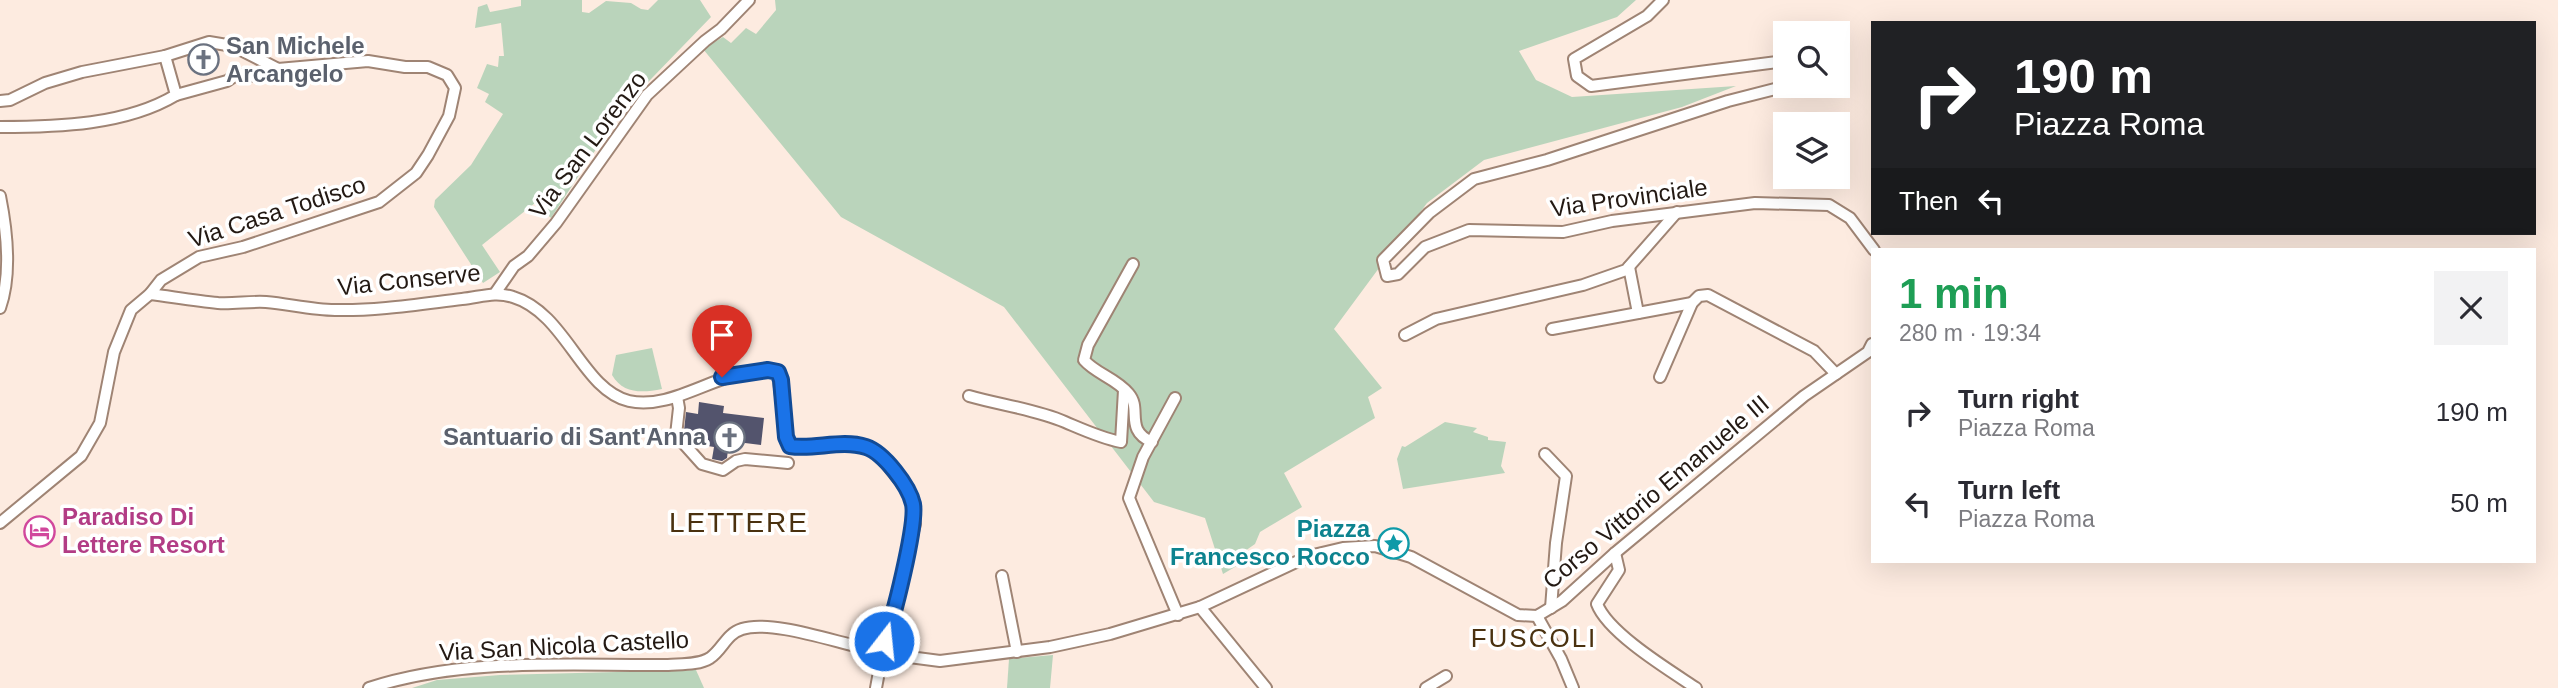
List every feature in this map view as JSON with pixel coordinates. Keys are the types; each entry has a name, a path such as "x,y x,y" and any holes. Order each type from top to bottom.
{"street":[{"name":"Via San Lorenzo","path":"496,292 514,266 528,256 555,223 647,95 721,29 749,0"},
{"path":"1663,0 1647,16 1574,59 1577,76 1591,86 1773,63"},
{"name":"Via Casa Todisco","path":"0,523 81,456 100,423 114,352 131,310 150,294 161,280 189,261 379,202 416,173 449,116 455,88 447,75 428,67 405,67 368,61 278,69 233,47 209,42 165,56"},
{"path":"0,101 10,100 45,83 82,72 165,56 176,95"},
{"path":"0,127 103,120 164,103 176,95 227,81 236,75 256,76"},
{"name":"Via Provinciale","path":"1773,90 1728,101 1547,160 1474,179 1429,213 1383,260 1387,276 1398,274 1425,247 1469,230 1563,232 1612,221 1755,203 1829,205 1850,218 1872,248"},
{"path":"0,196 7,263 5,293 0,308"},
{"path":"1405,335 1436,319 1583,285 1629,267 1676,212"},
{"path":"1133,264 1083,353 1084,360 1089,365 1120,383 1130,395 1139,435 1152,442"},
{"path":"1629,267 1638,313"},
{"name":"Via Conserve","path":"150,294 219,303 264,302 347,309 463,299 496,292 534,306 547,317 601,384 614,395 630,401 647,402 677,397 722,377 768,370 778,372 786,437 790,446 842,444 864,446 876,451 904,486 913,502 915,524 885,641"},
{"path":"1660,377 1692,303 1699,296 1708,295 1814,351 1836,374"},
{"path":"1552,329 1692,303"},
{"name":"Corso Vittorio Emanuele III","path":"894,655 940,661 1017,652 1090,638 1200,607 1309,556 1343,548 1375,546 1411,557 1518,615 1537,616 1562,601 1615,553 1804,396 1868,352 1871,346"},
{"path":"969,396 1066,422 1098,437 1121,442 1124,390"},
{"path":"677,397 679,408 676,435 702,464 723,470 736,461 788,463"},
{"path":"1175,398 1132,483 1129,498 1178,615"},
{"path":"1545,454 1566,476 1556,543 1551,608"},
{"path":"1615,553 1619,570 1597,604 1604,618 1651,658 1696,688"},
{"path":"1002,576 1017,652"},
{"path":"1200,607 1266,688"},
{"path":"1537,616 1561,659 1573,688"},
{"name":"Via San Nicola Castello","path":"369,688 412,674 474,667 668,665 697,662 710,657 730,635 743,628 769,626 874,650"},
{"path":"885,641 894,647 894,655 890,660 881,661 874,650 879,642 885,641"},
{"path":"876,688 881,661"},
{"path":"1426,688 1446,676"}],"green space":[{"path":"521,0 582,0 582,12 589,13 606,1 631,3 648,10 658,0 700,0 711,17 623,108 551,218 535,203 482,245 500,272 483,283 434,207 435,200 471,165 503,114 485,102 489,94 477,88 487,64 498,67 499,56 504,56 501,23 475,28 478,7 487,4 490,12 521,6"},
{"path":"775,0 1636,0 1617,17 1519,51 1536,80 1572,97 1736,86 1682,107 1484,160 1427,203 1334,329 1382,388 1368,397 1375,418 1284,473 1302,507 1260,532 1255,544 1235,558 1240,564 1223,574 1205,518 1154,502 1004,307 841,217 703,49 723,37 731,43 746,28 756,34 776,10"},
{"path":"652,348 662,389 634,391 616,381 612,375 616,355"},
{"path":"1445,422 1477,428 1473,432 1488,437 1488,440 1506,442 1501,466 1505,473 1403,489 1397,459 1402,446 1405,447"},
{"path":"1053,655 1050,688 1007,688 1009,659"},
{"path":"696,670 704,688 412,688 437,680 500,675"}],"building":[{"name":"San Michele Arcangelo","path":"213,51 212,67 204,74 197,68 197,62 187,57"},
{"name":"Santuario di Sant'Anna","path":"699,402 724,406 723,413 764,418 761,445 729,441 727,458 722,461 712,459 714,447 695,444 696,432 684,431 686,412 698,414"}],"place":[{"name":"San Michele Arcangelo","path":"203,60"},
{"name":"Santuario di Sant'Anna","path":"729,437"},
{"name":"Paradiso Di Lettere Resort","path":"39,531"},
{"name":"Piazza Francesco Rocco","path":"1393,543"}],"district":[{"name":"LETTERE","path":"739,522"},
{"name":"FUSCOLI","path":"1534,638"}],"route":[{"path":"722,377 768,370 778,372 786,437 790,446 864,446 876,451 904,486 913,502 915,524 884,641"}]}
